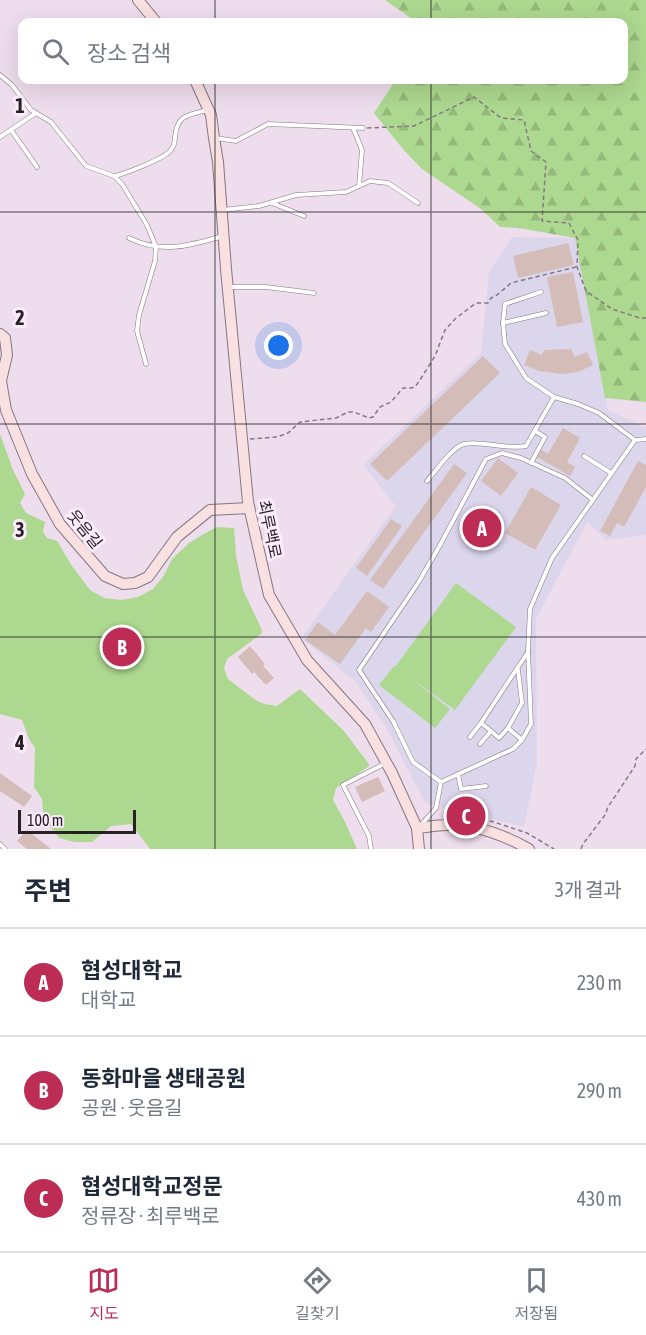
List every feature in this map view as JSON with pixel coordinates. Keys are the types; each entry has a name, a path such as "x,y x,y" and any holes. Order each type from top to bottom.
{"street":[{"path":"138,0 153,18"},
{"name":"최루백로","path":"197,84 211,115 218,162 227,288 249,508 269,595 307,660 365,724 387,762 417,828 419,849"},
{"name":"웃음길","path":"0,334 5,338 7,355 1,381 6,410 32,474 60,524 105,576 123,584 135,583 148,578 177,537 210,510 249,508"},
{"path":"417,828 447,824 480,828 507,837 529,849"}],"lane":[{"path":"0,75 12,85 31,110 51,122 86,166 114,176 122,184 142,217 156,247 155,261 139,315 137,331 146,364"},
{"path":"114,176 165,155 174,144 178,122 184,117 209,110"},
{"path":"0,137 36,113"},
{"path":"214,138 236,141 268,124 363,128"},
{"path":"352,128 362,150 359,187"},
{"path":"11,130 37,167"},
{"path":"221,210 260,206 296,195 346,192 370,181 388,183 418,203"},
{"path":"272,202 304,216"},
{"path":"129,238 156,247 198,243 223,236"},
{"path":"227,288 266,287 314,293"},
{"path":"540,292 505,304 503,323 505,344 526,378 554,397 599,413 636,440 646,439"},
{"path":"503,323 546,313"},
{"path":"427,481 451,453 462,444 514,448 526,446 554,397"},
{"path":"531,463 545,437 535,431"},
{"path":"441,782 513,749 522,740 531,724 528,651 530,609 552,558 636,440"},
{"path":"441,782 413,762 393,721 359,670 429,565 486,459 502,453 531,463 565,478 592,500"},
{"path":"584,456 611,474"},
{"path":"470,737 528,651"},
{"path":"481,723 499,738 507,728 522,703 518,669"},
{"path":"507,728 522,740"},
{"path":"480,744 491,731"},
{"path":"371,849 369,836 343,785 387,762"},
{"path":"458,774 461,789 486,786"},
{"path":"417,828 436,808 441,782"},
{"path":"0,844 6,849"}],"path":[{"path":"363,128 414,126 474,97 501,118 524,120 531,151 546,162 542,221 569,223 578,240 577,267 585,291 612,309 646,318"},
{"path":"242,440 277,437 288,433 300,422 336,418 348,412 373,417 380,407 392,402 403,388 415,387 435,356 446,330 461,314 476,303 488,303 491,297 497,295 511,283 577,267"},
{"path":"581,849 635,766 636,759 646,749"}],"shaded area":[{"path":"512,237 575,238 608,410 646,428 646,535 606,540 587,522 536,619 537,763 524,827 425,803 387,729 356,682 301,638 396,506 363,465 481,353 489,272"}],"green space":[{"path":"385,0 646,0 646,402 605,398 575,238 500,227 481,209 422,169 374,113 393,84 628,84 628,18 411,18"},
{"path":"0,434 13,470 25,494 20,503 26,513 45,522 43,532 47,538 57,541 90,590 104,598 122,600 138,597 153,589 163,577 172,559 189,543 217,527 234,528 236,555 243,590 262,630 261,634 227,659 224,668 228,679 257,701 277,706 300,689 344,731 369,764 368,767 336,788 333,800 357,849 150,849 131,824 111,826 92,842 75,842 59,838 50,826 43,811 42,799 34,787 35,748 22,720 0,714"},
{"path":"456,583 516,627 455,710 407,675 450,709 435,728 379,685 396,666"}],"building":[{"path":"568,243 574,265 518,278 513,256"},
{"path":"573,272 583,322 557,327 547,277"},
{"path":"571,349 575,357 587,352 593,365 578,372 561,374 539,371 524,365 530,350 542,355 544,350"},
{"path":"483,356 500,373 387,481 370,464"},
{"path":"563,428 580,438 567,462 575,467 570,476 535,456 539,448 548,454"},
{"path":"498,458 518,473 501,496 481,481"},
{"path":"638,461 646,465 646,487 624,527 617,523 610,536 600,531"},
{"path":"454,464 467,473 383,589 370,580"},
{"path":"531,487 561,505 535,550 505,533"},
{"path":"391,519 402,526 367,576 356,568"},
{"path":"367,591 389,607 371,632 366,628 340,664 305,640 318,622 335,635"},
{"path":"250,646 274,678 266,685 254,672 252,674 238,657"},
{"path":"0,773 32,796 24,807 0,791"},
{"path":"378,777 385,791 362,802 355,787"},
{"path":"27,830 51,849 27,849 17,841"}],"place":[{"name":"협성대학교","path":"482,528"},
{"name":"동화마을 생태공원","path":"122,647"},
{"name":"협성대학교정문","path":"466,816"}]}
